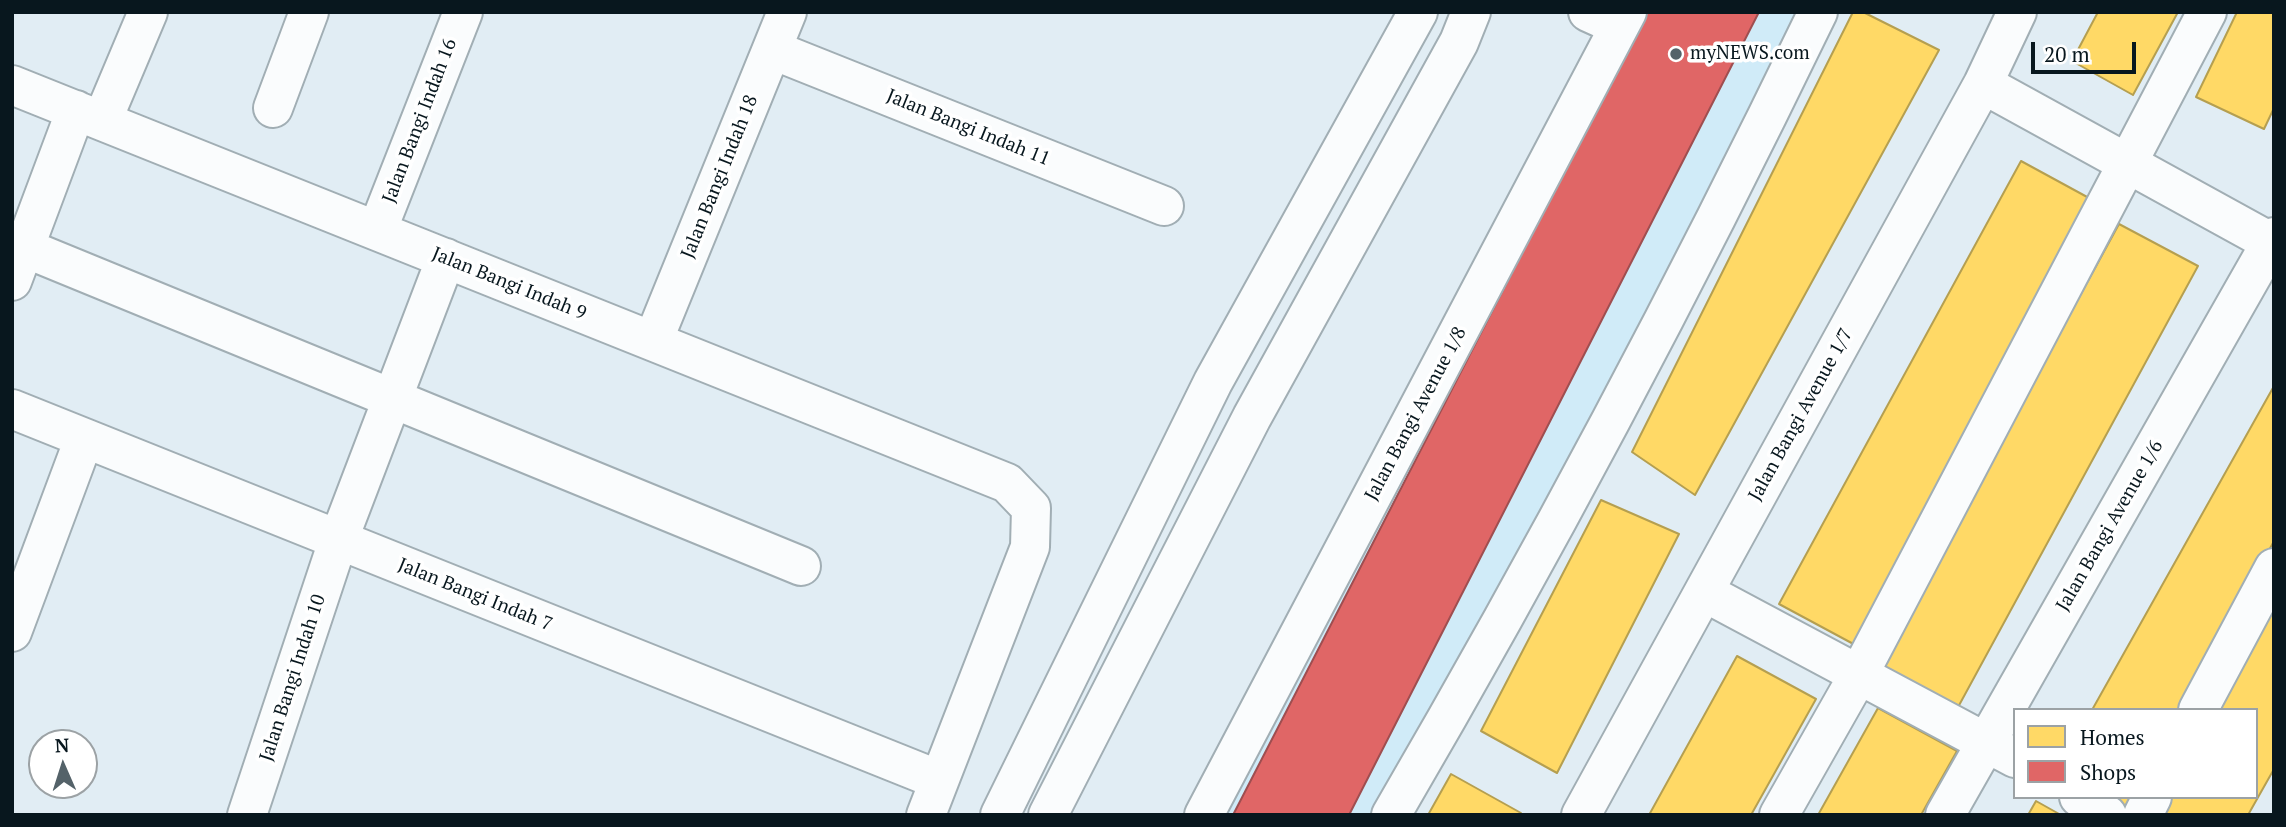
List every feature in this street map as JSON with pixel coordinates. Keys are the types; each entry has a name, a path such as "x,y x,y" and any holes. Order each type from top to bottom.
{"street":[{"path":"148,12 89,115 18,264 393,399 801,566"},
{"path":"273,108 309,12"},
{"name":"Jalan Bangi Indah 16","path":"377,231 463,12"},
{"name":"Jalan Bangi Indah 18","path":"653,341 787,12"},
{"path":"1000,815 1213,382 1418,12"},
{"path":"1048,815 1252,417 1459,42 1471,12"},
{"path":"1391,815 1593,458 1735,183 1818,12"},
{"name":"Jalan Bangi Avenue 1/7","path":"1581,815 1983,84 2017,12"},
{"path":"1779,815 1859,674 2207,12"},
{"name":"Jalan Bangi Avenue 1/8","path":"1204,815 1612,17"},
{"name":"Jalan Bangi Indah 11","path":"773,50 1164,206"},
{"path":"1983,84 2273,241"},
{"name":"Jalan Bangi Indah 9","path":"12,85 1007,483 1031,508 1030,547 933,797"},
{"name":"Jalan Bangi Avenue 1/6","path":"2023,708 2273,241"},
{"name":"Jalan Bangi Indah 10","path":"247,815 338,541 446,258"},
{"name":"Jalan Bangi Indah 7","path":"12,410 338,541 933,797"},
{"path":"12,632 84,439"},
{"path":"2199,708 2274,568"},
{"path":"1704,592 2001,750"},
{"name":"Jalan Bangi Avenue 1/6","path":"1945,815 2001,750 2013,728"},
{"path":"2082,799 2107,815"},
{"path":"2143,815 2151,799"}],"shaded area":[{"path":"1634,12 1805,12 1556,499 1373,815 1219,815"}],"building: Homes":[{"path":"1853,12 1863,12 1939,50 1695,495 1632,452"},
{"path":"2098,12 2178,12 2133,95 2072,61"},
{"path":"2237,12 2274,12 2274,108 2264,129 2196,97"},
{"path":"2021,161 2100,204 1859,647 1779,604"},
{"path":"2119,224 2198,266 1957,709 1878,666"},
{"path":"2274,386 2274,541 2185,708 2093,708"},
{"path":"1601,500 1679,534 1557,773 1481,731"},
{"path":"2274,595 2274,769 2258,797 2258,708 2209,708"},
{"path":"1737,656 1816,699 1751,815 1649,815"},
{"path":"1878,708 1957,751 1921,815 1818,815"},
{"path":"1451,774 1521,813 1520,815 1428,815"},
{"path":"2104,799 2136,799 2128,815"},
{"path":"2157,799 2257,799 2248,815 2148,815"},
{"path":"2036,801 2061,815 2028,815"}],"building: Shops":[{"path":"1646,12 1759,12 1349,815 1233,815"}],"place":[{"name":"myNEWS.com","path":"1676,54"}]}
